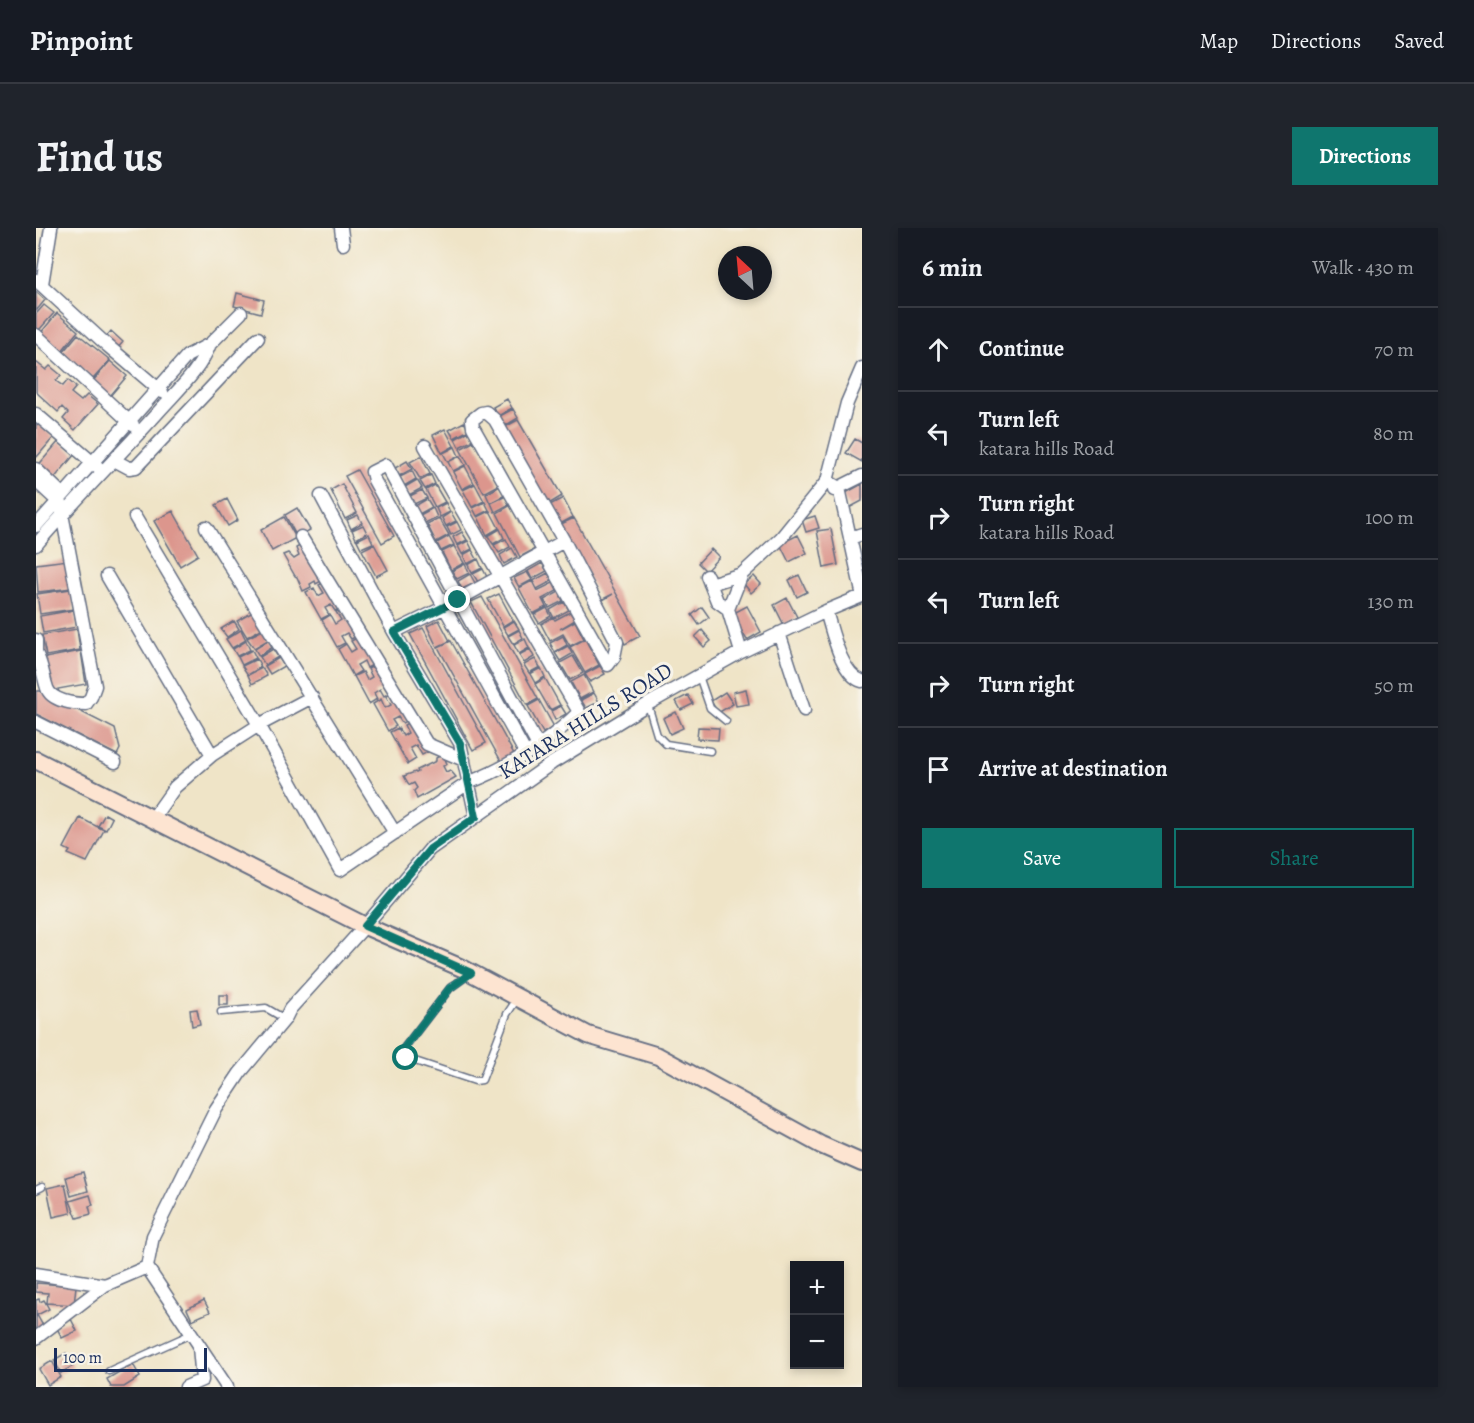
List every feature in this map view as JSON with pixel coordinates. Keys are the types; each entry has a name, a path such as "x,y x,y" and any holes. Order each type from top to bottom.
{"main road":[{"path":"36,760 365,926 471,973 588,1035 658,1056 821,1145 862,1163"}],"street":[{"path":"51,228 39,282 170,399"},
{"path":"341,228 343,244"},
{"path":"36,545 96,460 158,387 187,356 210,344 241,313"},
{"path":"36,335 42,347 141,431"},
{"path":"114,460 129,468 136,467 258,338"},
{"path":"36,526 103,472 201,364 210,344"},
{"path":"728,609 742,574 781,538 819,494 827,481 847,403 862,368"},
{"path":"182,385 199,400"},
{"path":"36,403 96,460 103,472"},
{"path":"486,412 495,420 564,541 617,642 611,664 608,665 544,552 473,427 472,420 481,413 486,412"},
{"path":"36,414 96,460"},
{"path":"135,517 259,725 340,870 468,783 491,774 526,754 567,725 579,712 425,446"},
{"path":"526,754 374,480 372,472 377,468 386,465 538,746"},
{"path":"36,469 63,505 95,686 92,697 86,704 62,700 51,695 47,690 44,670 36,655 36,640"},
{"path":"819,494 839,488 862,476"},
{"path":"36,481 63,505"},
{"path":"827,481 839,488 856,536 862,594"},
{"path":"321,496 394,632 460,743 476,817"},
{"path":"207,527 395,833"},
{"path":"301,537 427,744 464,760"},
{"path":"394,632 445,607 564,541"},
{"path":"741,652 728,609 717,601 708,580 742,574"},
{"path":"107,576 212,755"},
{"name":"KATARA HILLS ROAD","path":"147,1266 153,1236 216,1109 240,1073 285,1019 290,1009 430,849 552,763 648,704 741,652 862,594"},
{"path":"826,610 846,669 858,681 862,681"},
{"path":"779,633 804,710"},
{"path":"153,818 175,787 212,755 259,725 312,697"},
{"path":"36,722 115,762"},
{"path":"36,1338 105,1286 147,1266 227,1387"},
{"path":"36,1274 105,1286"},
{"path":"186,1387 202,1380 199,1346"}],"lane":[{"path":"699,676 710,708 726,721"},
{"path":"648,704 657,735 666,744 710,751"},
{"path":"471,973 450,988 404,1048 406,1058 475,1081 482,1080 507,1014 518,998"},
{"path":"221,1012 262,1008 285,1019"},
{"path":"109,1371 190,1334"}],"building":[{"path":"36,292 45,300 36,311"},
{"path":"237,293 264,300 261,313 234,306"},
{"path":"44,305 54,313 39,330 36,328 36,314"},
{"path":"57,313 78,331 61,352 40,334"},
{"path":"111,331 123,342 117,349 105,338"},
{"path":"78,334 110,360 93,379 63,352"},
{"path":"110,361 127,376 110,396 93,381"},
{"path":"36,362 46,370 50,366 61,375 56,381 63,386 68,380 76,387 71,393 81,401 87,395 98,404 75,430 63,419 68,413 62,407 58,412 36,392"},
{"path":"507,399 512,408 498,416 493,407"},
{"path":"513,409 518,418 503,427 498,417"},
{"path":"518,420 562,496 547,505 503,428"},
{"path":"36,422 54,437 36,458"},
{"path":"464,422 469,430 454,438 449,430"},
{"path":"445,429 454,446 442,453 433,435"},
{"path":"469,431 474,440 459,447 455,439"},
{"path":"855,439 862,443 862,462 846,453"},
{"path":"59,441 75,454 52,481 36,468"},
{"path":"475,441 499,485 484,493 460,449"},
{"path":"455,447 459,456 448,462 443,453"},
{"path":"421,456 430,474 420,479 410,462"},
{"path":"460,456 465,465 453,471 448,462"},
{"path":"407,461 412,469 399,476 395,468"},
{"path":"465,466 474,483 462,489 453,472"},
{"path":"357,470 394,536 382,543 345,476"},
{"path":"412,471 416,479 404,486 400,477"},
{"path":"431,475 435,484 425,489 420,481"},
{"path":"417,480 422,488 409,495 405,487"},
{"path":"342,484 357,513 345,519 331,490"},
{"path":"475,484 484,501 472,507 463,490"},
{"path":"862,484 862,501 849,508 842,495"},
{"path":"435,485 445,502 435,507 426,490"},
{"path":"500,486 505,495 490,503 486,494"},
{"path":"422,490 427,498 414,504 410,496"},
{"path":"506,496 510,504 495,512 491,503"},
{"path":"563,498 573,517 558,525 548,506"},
{"path":"227,499 238,520 228,526 216,505"},
{"path":"427,499 432,507 419,514 415,506"},
{"path":"485,502 489,510 477,516 473,508"},
{"path":"446,503 450,512 440,517 436,508"},
{"path":"511,505 535,549 520,557 497,513"},
{"path":"297,508 310,530 297,537 285,515"},
{"path":"433,508 437,517 425,523 420,515"},
{"path":"173,511 198,555 180,566 154,521"},
{"path":"490,511 499,528 487,535 478,517"},
{"path":"451,512 456,521 446,526 442,518"},
{"path":"358,515 362,523 351,529 347,520"},
{"path":"815,516 819,528 806,532 802,520"},
{"path":"284,517 296,538 272,551 261,530"},
{"path":"439,518 449,535 436,542 427,524"},
{"path":"574,518 640,636 625,644 601,601 613,594 601,600 559,525"},
{"path":"457,522 461,530 451,535 447,527"},
{"path":"363,525 367,533 356,539 352,530"},
{"path":"500,529 504,538 493,544 488,536"},
{"path":"831,529 838,565 824,568 817,531"},
{"path":"462,532 467,540 457,545 453,537"},
{"path":"369,534 373,543 361,548 357,540"},
{"path":"798,535 807,553 789,562 780,544"},
{"path":"449,536 454,545 441,551 437,543"},
{"path":"506,539 510,547 499,553 494,545"},
{"path":"468,541 472,549 462,554 458,546"},
{"path":"303,544 323,580 316,584 315,581 310,584 311,587 303,591 283,555 288,553 294,559 299,556 296,548"},
{"path":"374,544 388,570 376,576 362,550"},
{"path":"454,546 464,563 451,570 442,552"},
{"path":"512,548 517,557 504,564 500,555"},
{"path":"711,549 719,557 706,571 698,563"},
{"path":"472,550 477,559 467,564 463,555"},
{"path":"478,559 482,568 472,573 468,565"},
{"path":"68,560 72,588 38,592 36,564"},
{"path":"542,563 547,571 532,579 528,571"},
{"path":"465,564 469,573 457,579 452,571"},
{"path":"483,569 487,577 478,582 473,574"},
{"path":"527,572 532,580 519,587 514,578"},
{"path":"548,573 552,581 537,589 533,581"},
{"path":"470,574 475,583 462,589 458,581"},
{"path":"799,575 807,592 797,597 789,580"},
{"path":"754,576 761,584 751,593 744,584"},
{"path":"326,581 341,608 335,611 331,605 325,608 329,615 321,619 306,592 314,588 318,596 324,593 319,585"},
{"path":"532,581 537,591 553,583 557,591 542,599 546,607 533,614 519,588"},
{"path":"71,589 74,609 40,614 37,594"},
{"path":"559,592 563,601 549,608 544,600"},
{"path":"499,594 513,620 503,626 488,599"},
{"path":"482,597 538,699 527,705 471,602"},
{"path":"787,598 797,617 784,625 774,605"},
{"path":"564,602 569,610 554,618 550,610"},
{"path":"747,606 761,632 747,640 732,614"},
{"path":"702,607 709,617 699,625 692,615"},
{"path":"547,608 551,616 539,623 534,615"},
{"path":"342,609 357,636 351,639 347,633 341,636 345,643 337,647 322,620 330,615 335,624 341,620 336,612"},
{"path":"74,610 77,627 43,633 40,616"},
{"path":"253,612 263,628 247,637 237,621"},
{"path":"570,612 575,620 560,629 575,621 584,639 570,646 563,634 550,641 541,624 553,617 555,620"},
{"path":"439,620 450,641 437,647 427,626"},
{"path":"234,621 239,629 227,637 221,629"},
{"path":"514,621 519,629 508,635 503,627"},
{"path":"423,628 486,743 473,750 410,634"},
{"path":"77,629 80,650 46,656 42,635"},
{"path":"241,630 246,640 232,648 226,639"},
{"path":"263,630 268,640 254,648 247,638"},
{"path":"519,630 523,638 513,644 508,636"},
{"path":"702,630 711,641 704,647 695,637"},
{"path":"563,636 567,645 555,652 550,643"},
{"path":"359,637 374,664 367,668 364,661 357,665 361,671 353,676 338,649 346,644 351,652 356,649 351,641"},
{"path":"525,639 529,648 519,654 514,645"},
{"path":"585,639 599,665 585,673 570,647"},
{"path":"269,640 273,647 259,656 255,649"},
{"path":"246,641 250,650 237,656 233,649"},
{"path":"451,641 514,754 501,761 438,647"},
{"path":"568,646 572,654 560,661 555,653"},
{"path":"273,649 278,657 265,665 260,657"},
{"path":"530,649 534,657 524,663 519,655"},
{"path":"252,650 256,658 242,665 238,657"},
{"path":"81,651 86,684 58,689 59,693 52,694 45,658"},
{"path":"573,656 583,673 570,680 560,663"},
{"path":"279,658 284,666 270,674 265,666"},
{"path":"257,659 261,667 248,675 242,666"},
{"path":"535,659 540,667 529,673 524,665"},
{"path":"375,665 390,692 384,696 380,689 374,693 377,699 369,704 354,676 363,672 367,680 372,677 368,669"},
{"path":"600,666 605,674 590,682 585,674"},
{"path":"262,668 267,676 252,684 248,675"},
{"path":"541,668 545,677 535,683 530,674"},
{"path":"584,675 593,692 580,699 571,682"},
{"path":"545,678 560,705 550,710 535,684"},
{"path":"746,689 749,704 736,706 733,692"},
{"path":"36,691 115,729 120,749 117,755 36,714"},
{"path":"725,692 733,704 718,713 711,701"},
{"path":"393,693 408,720 402,723 398,717 392,720 396,726 388,731 373,704 381,699 385,708 391,705 386,696"},
{"path":"594,693 599,702 586,708 581,700"},
{"path":"688,695 693,704 681,710 676,701"},
{"path":"539,700 554,727 543,733 528,706"},
{"path":"561,706 566,714 555,720 551,711"},
{"path":"676,712 683,728 670,734 663,718"},
{"path":"411,721 428,752 422,755 416,745 410,748 416,759 408,764 390,732 398,728 403,736 408,733 404,725"},
{"path":"698,727 719,728 718,740 697,739"},
{"path":"443,754 447,764 443,766 446,772 450,770 456,777 417,799 414,791 417,788 414,783 410,785 404,776 418,772 417,770 436,761 436,758"},
{"path":"105,814 112,818 106,830 98,826"},
{"path":"80,818 104,830 87,862 68,854 70,851 64,848"},
{"path":"219,995 228,995 228,1005 219,1005"},
{"path":"197,1009 200,1024 192,1026 190,1010"},
{"path":"83,1172 88,1191 71,1196 66,1177"},
{"path":"65,1184 71,1213 53,1217 47,1188"},
{"path":"90,1195 93,1205 89,1206 91,1214 77,1218 70,1201"},
{"path":"36,1283 76,1286 74,1305 47,1303 48,1293 36,1292"},
{"path":"39,1299 40,1302 44,1300 49,1309 37,1315 43,1326 36,1330 36,1300"},
{"path":"204,1300 210,1312 192,1320 187,1309"},
{"path":"71,1319 77,1331 62,1338 56,1326"},
{"path":"66,1353 73,1366 61,1373 54,1360"},
{"path":"52,1361 61,1377 48,1385 39,1369"},
{"path":"133,1364 140,1377 124,1387 111,1387 107,1379"}],"route":[{"path":"406,1058 404,1048 450,988 471,973 365,926 430,849 476,817 460,743 394,632 458,600"}]}
